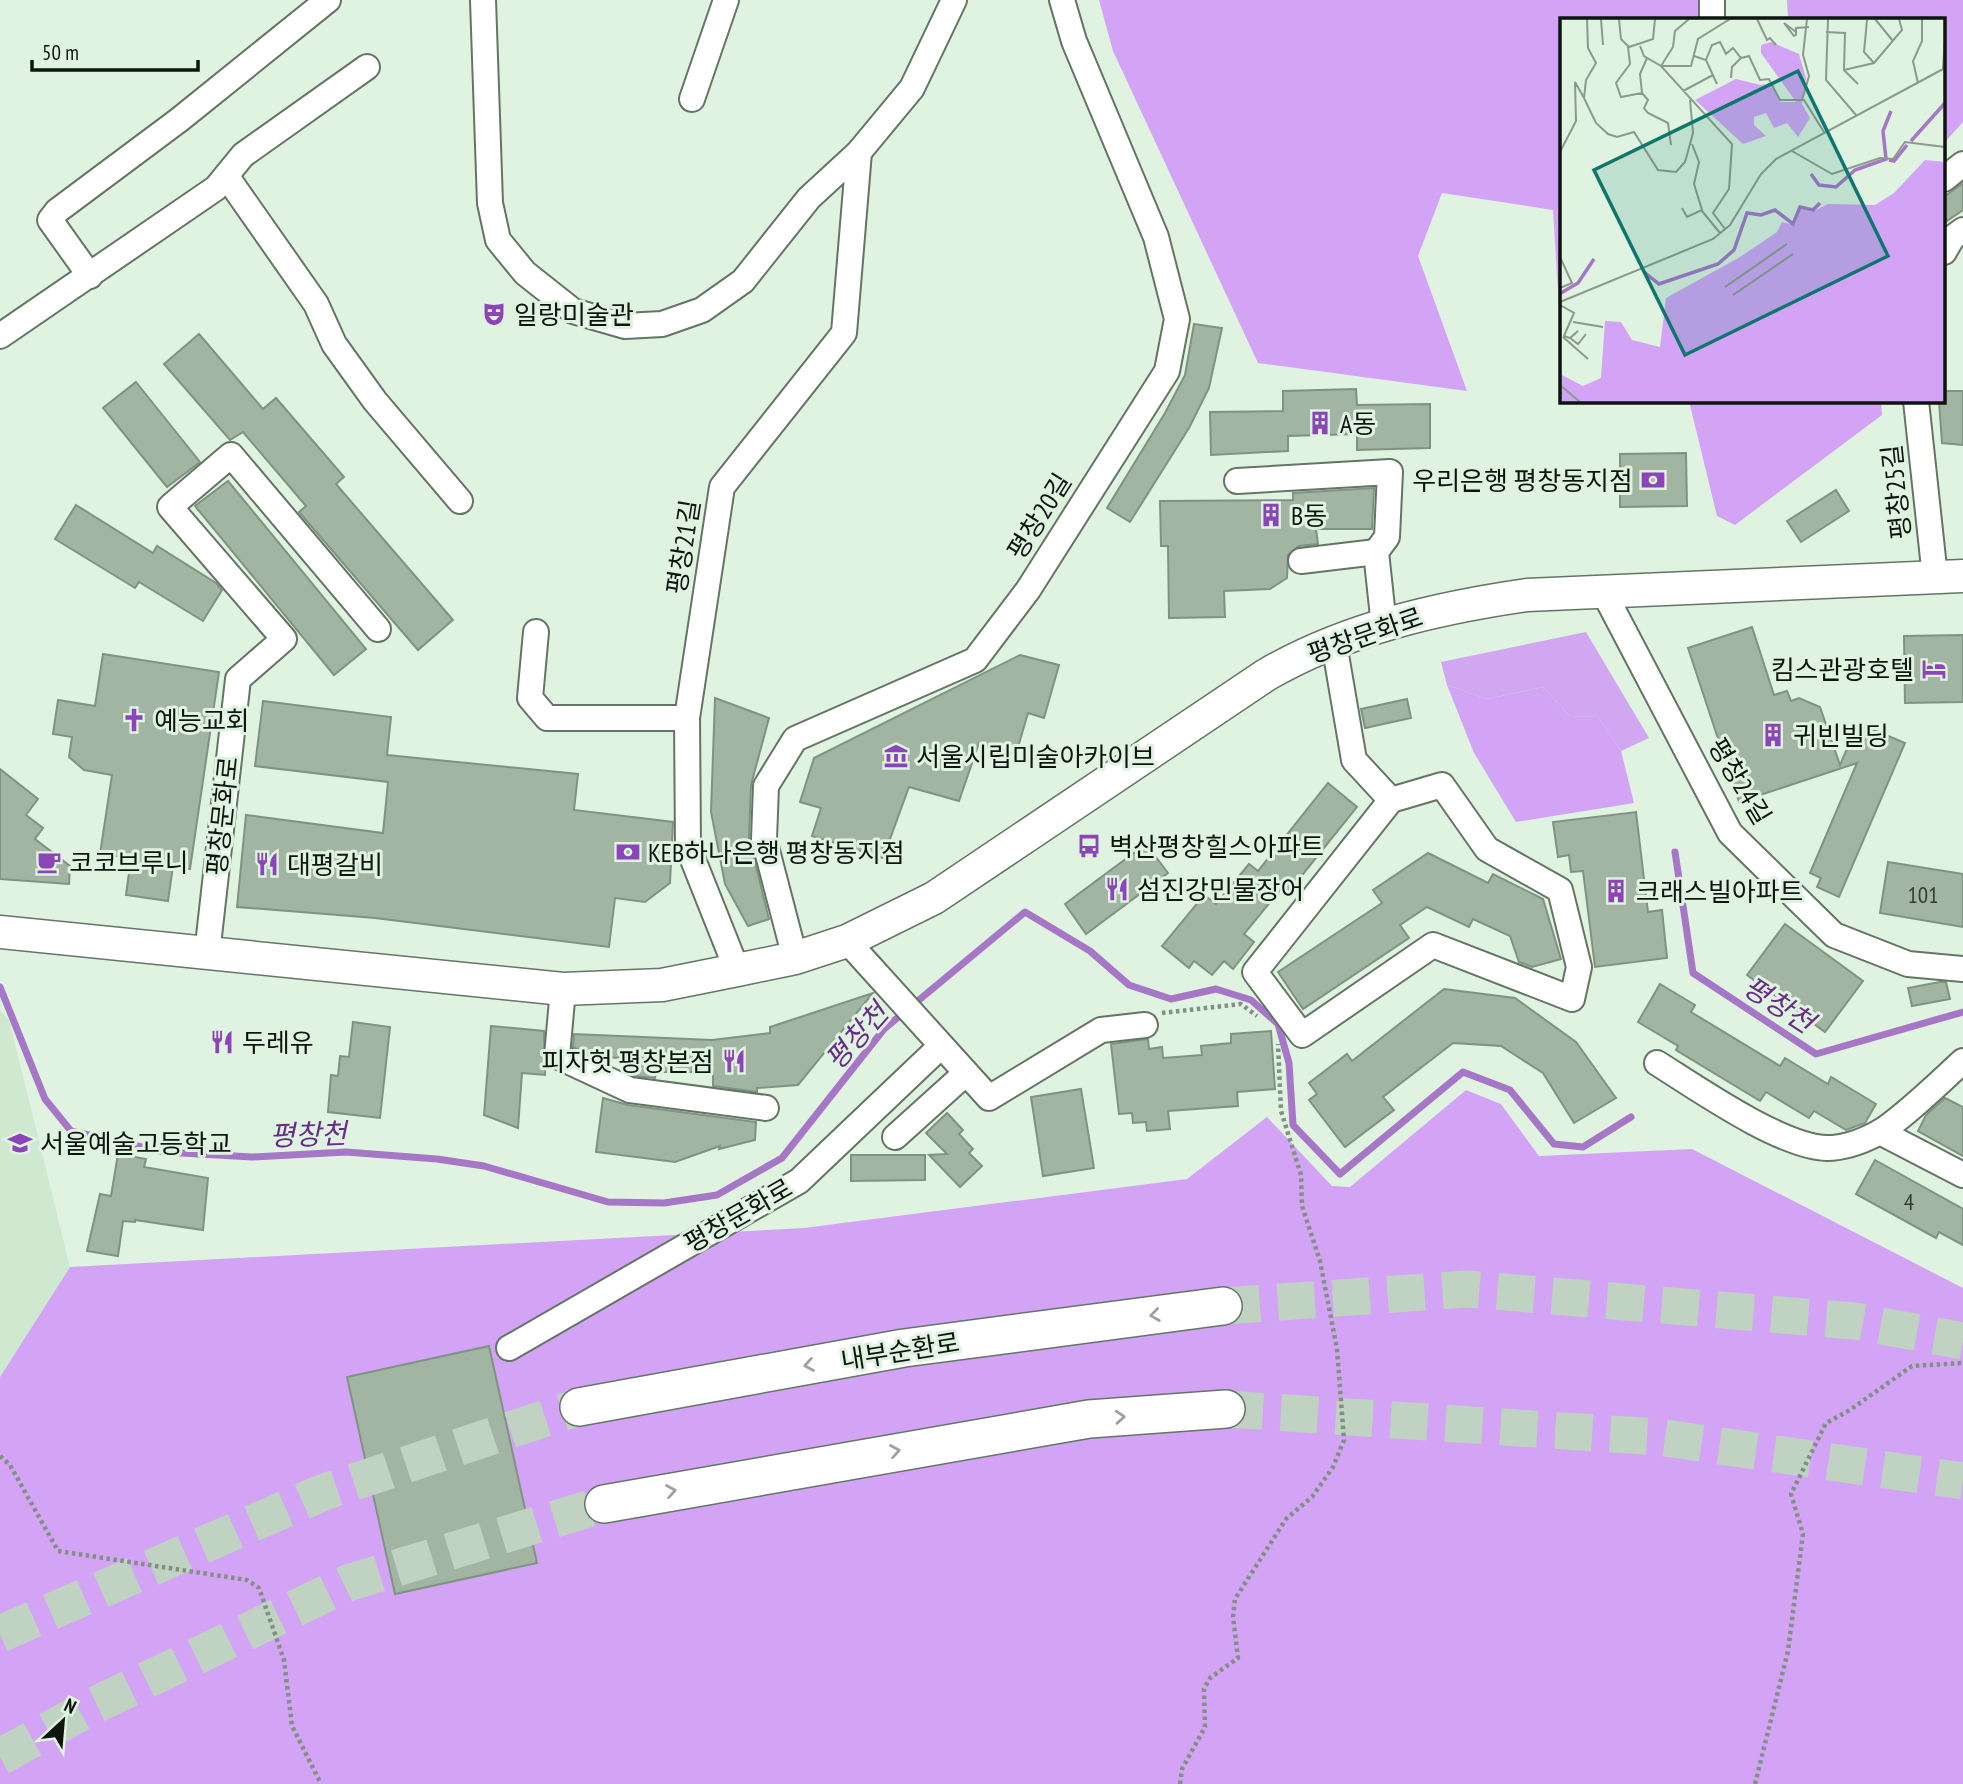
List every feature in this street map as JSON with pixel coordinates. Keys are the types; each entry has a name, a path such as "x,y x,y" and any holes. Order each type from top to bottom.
{"highway":[{"name":"내부순환로","path":"579,1407 904,1348 1223,1306"},
{"path":"604,1504 1089,1419 1226,1409"}],"main road":[{"name":"평창문화로","path":"0,932 563,989 662,985 795,958 847,941 934,898 1215,707 1283,665 1334,643 1384,626 1462,604 1527,595 1949,577"}],"street":[{"path":"90,276 50,220 57,211 179,120 328,0"},
{"path":"484,0 490,203 498,240 525,273 573,311 625,326 662,324 702,310 743,281 808,198 859,152 912,88 954,0"},
{"path":"692,99 726,0"},
{"name":"평창20길","path":"795,958 764,839 766,786 795,739 975,660 1028,590 1167,372 1177,318 1156,237 1074,41 1062,0"},
{"path":"1712,0 1712,18"},
{"path":"0,337 216,188 243,155 368,67"},
{"name":"평창21길","path":"737,970 688,847 687,718 722,487 844,333 859,152"},
{"path":"1946,177 1963,164"},
{"path":"227,177 316,304 334,344 375,401 460,501"},
{"path":"1946,248 1952,238 1963,230"},
{"name":"평창25길","path":"1916,402 1949,577"},
{"name":"평창문화로","path":"207,954 238,679 284,639 170,507 231,455 378,629"},
{"path":"1237,481 1390,472 1387,537 1376,552 1384,626"},
{"path":"1301,561 1376,552"},
{"name":"평창24길","path":"1603,590 1730,832 1834,935 1908,964 1963,969"},
{"path":"536,632 530,698 547,718 687,718"},
{"path":"1334,643 1354,760 1391,800"},
{"path":"1442,785 1487,849 1560,890 1579,967 1572,999 1433,945 1302,1035 1255,972 1391,800 1442,785"},
{"path":"847,941 989,1098 1101,1030 1145,1025"},
{"path":"563,989 557,1056 631,1090 766,1108"},
{"name":"평창문화로","path":"509,1348 799,1181 941,1046"},
{"path":"1657,1063 1744,1117 1796,1140 1824,1148 1843,1147 1880,1132 1953,1084 1963,1060"},
{"path":"895,1137 966,1073"},
{"path":"1880,1132 1963,1175"}],"path":[{"path":"1145,1025 1164,1012 1241,1004 1262,1019"},
{"path":"1180,1784 1182,1769 1205,1727 1204,1689 1210,1678 1238,1658 1233,1617 1235,1599 1286,1519 1312,1497 1333,1467 1344,1440 1337,1349 1320,1261 1302,1206 1301,1175 1281,1111 1278,1040 1275,1033"},
{"path":"1755,1784 1788,1651 1803,1534 1791,1494 1826,1423 1850,1410 1912,1366 1963,1363"},
{"path":"0,1457 10,1465 58,1551 247,1580 259,1588 284,1660 292,1726 321,1784"}],"shaded area":[{"path":"1099,0 1711,0 1711,18 1560,18 1560,322 1553,210 1442,193 1418,256 1467,391 1258,363 1113,51"},
{"path":"1787,0 1963,0 1963,122 1946,141 1946,18 1788,18"},
{"path":"1689,402 1881,402 1882,415 1735,525 1717,516"},
{"path":"1586,632 1649,738 1621,751 1598,717 1570,716 1543,687 1487,699 1447,685 1441,662"},
{"path":"1447,685 1487,699 1543,687 1570,716 1598,717 1621,751 1634,803 1516,822 1474,753"},
{"name":"서울예술고등학교","path":"0,1010 9,1020 70,1267 0,1377"},
{"path":"1466,1090 1501,1104 1539,1156 1692,1149 1963,1288 1963,1784 0,1784 0,1377 70,1267 804,1228 1187,1179 1267,1117 1332,1186 1350,1187"}],"building":[{"path":"1963,183 1963,210 1946,222 1946,196"},
{"path":"1194,324 1222,328 1209,388 1189,428 1130,522 1107,508 1185,375"},
{"path":"199,334 263,409 276,398 344,477 336,484 453,620 418,650 299,512 306,506 243,432 230,440 164,364"},
{"path":"136,382 200,462 167,487 103,408"},
{"name":"A동","path":"1356,389 1357,405 1430,404 1430,448 1357,450 1357,434 1288,436 1288,451 1211,455 1210,412 1283,411 1283,391"},
{"path":"1946,391 1963,391 1963,445 1942,443 1939,402 1946,402"},
{"name":"우리은행 평창동지점","path":"1686,453 1687,506 1620,507 1620,454"},
{"path":"228,481 366,649 334,675 195,506"},
{"path":"1374,488 1372,529 1316,529 1318,544 1299,546 1288,555 1287,578 1270,589 1224,591 1225,617 1169,618 1168,546 1161,546 1160,501 1293,500 1293,493"},
{"path":"1836,490 1849,511 1801,542 1787,521"},
{"path":"76,505 153,553 157,546 216,583 222,590 203,621 139,582 135,588 55,539"},
{"name":"귀빈빌딩","path":"1752,627 1774,695 1787,691 1791,701 1799,698 1820,707 1840,765 1858,723 1905,743 1839,897 1817,887 1821,878 1810,873 1857,763 1739,802 1688,648"},
{"name":"킴스관광호텔","path":"1963,635 1963,702 1905,703 1904,636"},
{"name":"예능교회","path":"103,654 219,672 190,869 173,866 168,901 126,895 131,858 100,854 112,775 84,770 69,757 72,737 53,734 58,700 95,706"},
{"name":"서울시립미술아카이브","path":"1020,655 1059,665 1044,718 1028,713 1016,754 979,743 959,801 909,787 883,858 812,836 821,808 800,802 814,758"},
{"path":"715,698 769,718 751,785 749,838 769,919 748,926 725,884 711,812"},
{"path":"1407,699 1411,718 1365,728 1361,709"},
{"path":"263,701 391,717 387,755 578,774 574,810 673,822 670,883 645,902 615,898 609,947 375,918 237,907 246,815 383,833 388,782 255,766"},
{"path":"0,769 38,799 26,815 43,828 35,839 70,866 69,884 0,879"},
{"path":"1328,783 1357,807 1287,894 1281,889 1244,934 1254,942 1233,969 1224,961 1212,975 1194,961 1189,968 1162,946 1204,895 1216,904 1249,864 1258,871"},
{"name":"크래스빌아파트","path":"1636,812 1648,912 1662,910 1667,958 1595,967 1583,871 1571,872 1569,855 1558,857 1553,822"},
{"name":"섬진강민물장어","path":"1146,844 1168,873 1086,934 1065,904"},
{"path":"1428,853 1488,883 1493,874 1543,899 1561,959 1532,967 1519,962 1510,936 1473,919 1469,927 1427,907 1400,925 1409,938 1303,1009 1278,972 1382,903 1373,890"},
{"path":"1888,862 1963,874 1963,927 1880,913"},
{"path":"1785,924 1863,981 1825,1032 1747,975"},
{"path":"1946,982 1950,999 1912,1006 1908,988"},
{"path":"1660,984 1695,1005 1691,1012 1780,1066 1785,1058 1828,1084 1831,1077 1876,1104 1865,1123 1846,1130 1814,1111 1809,1118 1766,1092 1760,1101 1676,1050 1678,1046 1638,1022"},
{"path":"1444,989 1515,998 1576,1042 1616,1098 1574,1123 1543,1073 1501,1046 1453,1043 1383,1097 1394,1110 1345,1147 1309,1100 1317,1094 1309,1083 1347,1054 1352,1061"},
{"path":"873,993 798,1085 757,1088 757,1092 713,1086 713,1072 656,1072 655,1078 634,1076 632,1059 592,1056 573,1047 574,1034 712,1040 770,1033 770,1027"},
{"path":"353,1022 390,1027 380,1118 328,1112 331,1075 338,1076 340,1056 349,1057"},
{"path":"491,1026 544,1031 545,1075 522,1073 518,1128 484,1115"},
{"path":"1271,1031 1275,1089 1237,1092 1238,1106 1168,1111 1170,1129 1147,1131 1146,1122 1133,1123 1132,1113 1119,1114 1111,1044 1148,1039 1149,1049 1162,1047 1163,1058 1202,1055 1201,1046 1231,1043 1231,1034"},
{"path":"1081,1089 1094,1168 1043,1176 1031,1097"},
{"path":"603,1098 628,1105 756,1122 755,1140 719,1149 720,1146 675,1162 596,1152"},
{"path":"1945,1098 1963,1107 1963,1156 1918,1131 1926,1115"},
{"path":"947,1113 963,1130 959,1134 973,1149 969,1153 982,1166 960,1187 929,1155 947,1154 926,1133"},
{"path":"118,1154 146,1159 144,1167 208,1178 203,1230 135,1220 123,1221 118,1256 87,1251 100,1194 111,1196"},
{"path":"851,1155 925,1155 925,1180 851,1181"},
{"path":"1875,1160 1963,1209 1963,1245 1939,1232 1936,1238 1856,1194"},
{"path":"489,1346 537,1563 395,1594 347,1377"}],"waterway":[{"name":"평창천","path":"1675,852 1693,973 1816,1054 1963,1012"},
{"name":"평창천","path":"0,987 45,1099 71,1131 164,1152 252,1157 346,1152 437,1159 484,1166 608,1202 664,1203 717,1195 782,1158 884,1029 1025,912 1090,951 1129,985 1171,999 1216,989 1251,1000 1278,1024 1289,1063 1293,1125 1340,1174 1463,1072 1510,1090 1554,1144 1583,1147 1631,1117"}],"tunnel":[{"path":"1223,1306 1468,1289 1854,1321 1963,1341"},
{"path":"0,1634 324,1492 579,1407"},
{"path":"1226,1409 1658,1437 1963,1481"},
{"path":"0,1757 89,1708 348,1583 604,1504"}],"place":[{"name":"일랑미술관","path":"494,314"},
{"name":"A동","path":"1320,423"},
{"name":"우리은행 평창동지점","path":"1653,480"},
{"name":"B동","path":"1271,515"},
{"name":"킴스관광호텔","path":"1934,669"},
{"name":"예능교회","path":"134,720"},
{"name":"귀빈빌딩","path":"1773,735"},
{"name":"서울시립미술아카이브","path":"896,756"},
{"name":"벽산평창힐스아파트","path":"1089,846"},
{"name":"KEB하나은행 평창동지점","path":"628,852"},
{"name":"코코브루니","path":"49,862"},
{"name":"대평갈비","path":"267,864"},
{"name":"섬진강민물장어","path":"1117,889"},
{"name":"크래스빌아파트","path":"1616,891"},
{"name":"두레유","path":"222,1042"},
{"name":"피자헛 평창본점","path":"734,1061"},
{"name":"서울예술고등학교","path":"20,1143"}]}
